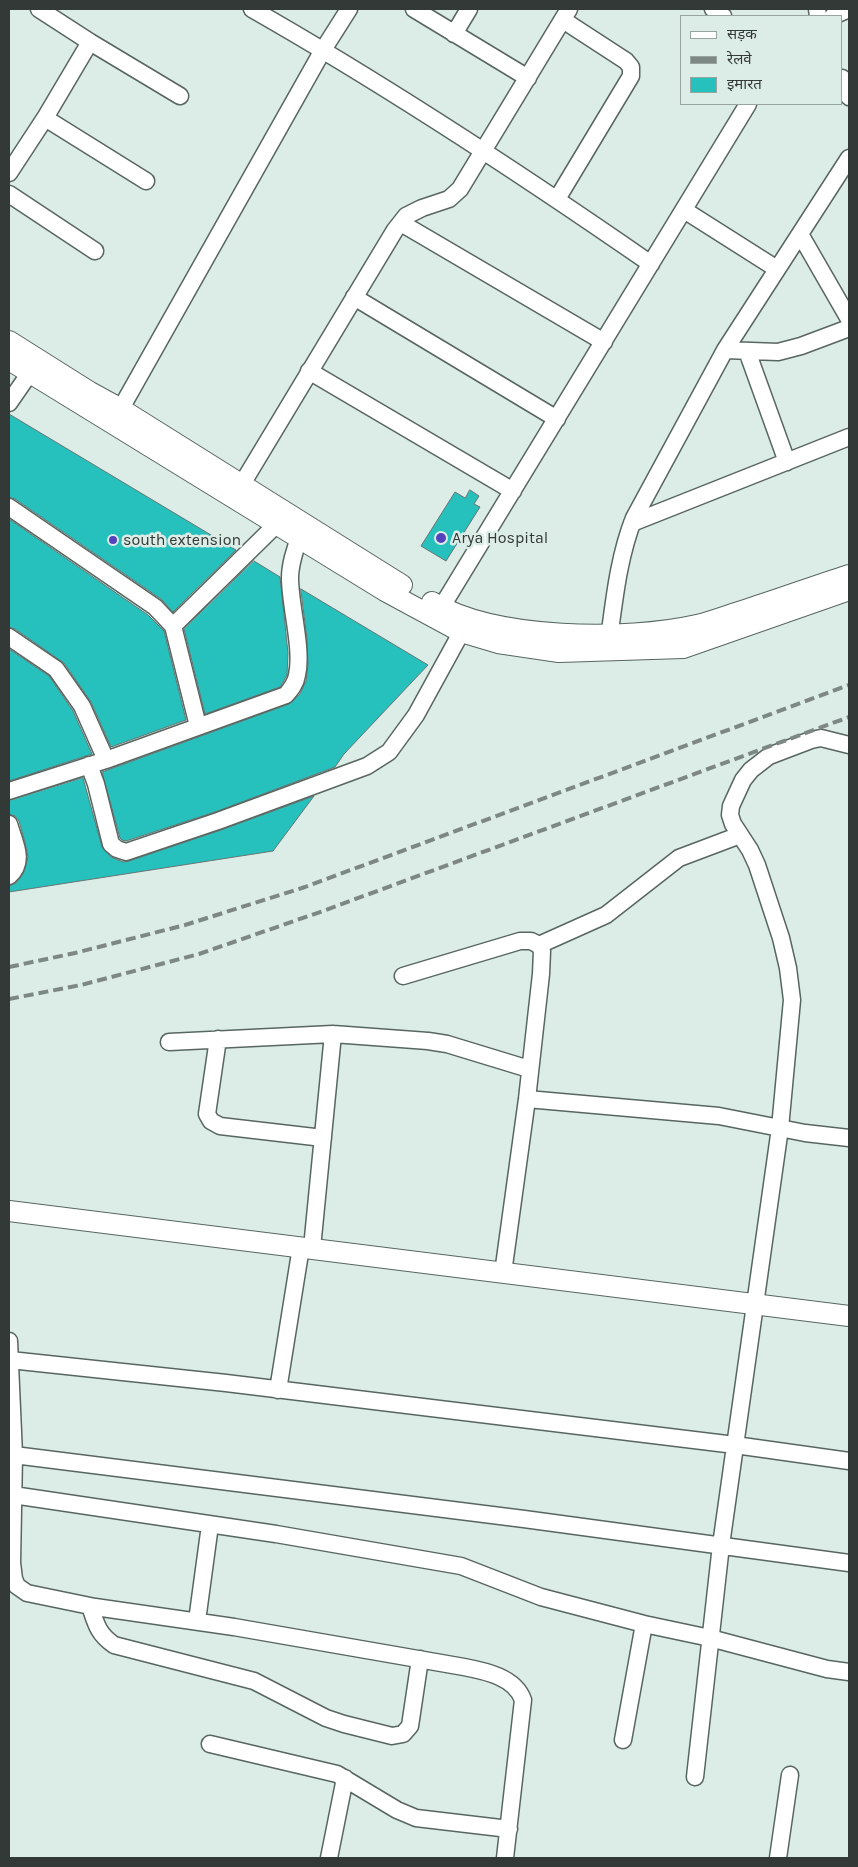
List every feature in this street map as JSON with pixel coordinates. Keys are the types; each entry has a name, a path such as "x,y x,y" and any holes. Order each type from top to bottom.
{"street":[{"path":"39,9 180,96"},
{"path":"252,9 323,50 557,199 651,264"},
{"path":"117,416 323,50 349,9"},
{"path":"414,9 528,78"},
{"path":"454,34 470,9"},
{"path":"835,15 849,9"},
{"path":"242,484 354,297 401,223 406,216 422,208 449,199 460,189 566,14 626,61 631,67 631,76 557,199"},
{"path":"9,173 45,118 90,42"},
{"path":"843,81 849,97"},
{"path":"441,608 747,105"},
{"path":"45,118 146,181"},
{"path":"608,643 622,556 632,523 725,350 849,158"},
{"path":"9,194 95,251"},
{"path":"684,210 777,269"},
{"path":"401,223 604,342"},
{"path":"800,234 849,318"},
{"path":"354,297 557,419"},
{"path":"725,350 778,352 849,328"},
{"path":"9,342 34,367 117,416 292,525 441,608 465,625"},
{"path":"747,352 787,462"},
{"path":"9,360 34,367"},
{"path":"9,403 34,367"},
{"path":"309,372 513,490"},
{"path":"117,416 242,484 292,525 385,590 465,625 498,643 559,652 608,643 699,625 849,575"},
{"path":"632,523 849,437"},
{"path":"9,507 155,607 174,626 198,726"},
{"path":"174,626 292,525"},
{"path":"9,791 106,760 286,695 293,686 297,675 298,657 290,578 292,525"},
{"path":"608,643 682,648 849,590"},
{"path":"89,765 96,784 111,844 118,850 126,852 218,821 368,766 389,752 416,715 465,625"},
{"path":"9,637 56,669 82,706 106,760"},
{"path":"695,1777 710,1638 735,1445 780,1128 792,1000 788,968 781,938 757,865 733,824 730,815 731,806 743,780 750,770 769,756 821,738 849,745"},
{"path":"9,824 19,862 9,876"},
{"path":"403,976 520,941 531,941 539,944 606,915 679,858 740,835"},
{"path":"503,1273 527,1099 541,974 542,951 539,944"},
{"path":"168,1042 333,1034 447,1044 529,1068"},
{"path":"278,1390 307,1248 323,1138 333,1034"},
{"path":"218,1039 207,1114 211,1121 220,1126 323,1138"},
{"path":"527,1099 719,1116 780,1128 849,1138"},
{"path":"9,1211 756,1306 849,1316"},
{"path":"9,1341 14,1455 12,1563 17,1586 27,1592 90,1606 197,1621 481,1670 511,1683 520,1691 523,1700 505,1858"},
{"path":"10,1360 226,1383 735,1445 849,1461"},
{"path":"14,1455 722,1545 849,1563"},
{"path":"13,1495 461,1566 541,1597 828,1669 849,1672"},
{"path":"197,1621 210,1525"},
{"path":"90,1606 97,1629 104,1638 114,1645 254,1681 326,1718 392,1736 403,1734 410,1726 420,1660"},
{"path":"623,1740 644,1624"},
{"path":"210,1744 319,1768 345,1778 397,1810 416,1818 509,1830"},
{"path":"778,1858 790,1775"},
{"path":"329,1858 345,1778"}],"building":[{"path":"9,414 236,550 173,612 161,599 15,499 9,497"},
{"path":"470,490 479,496 474,504 480,507 446,561 421,546 455,492 465,498"},
{"path":"9,519 148,615 164,631 186,720 111,747 91,702 64,663 15,629 9,627"},
{"path":"254,561 280,577 288,653 287,675 280,687 205,714 184,629"},
{"path":"301,589 428,665 344,754 335,767 215,812 126,841 122,840 102,772 289,704 300,694 306,681 308,665"},
{"path":"9,649 49,676 73,711 92,754 9,781"},
{"path":"83,778 102,847 111,857 123,862 221,830 314,796 273,851 9,892 9,886 16,883 23,874 28,857 19,821 15,816 9,814 9,801"}],"railway":[{"path":"9,967 75,953 185,925 305,887 849,685"},
{"path":"9,999 81,985 199,954 323,911 849,717"}],"place":[{"name":"Arya Hospital","path":"441,538"},
{"name":"south extension","path":"113,540"}]}
